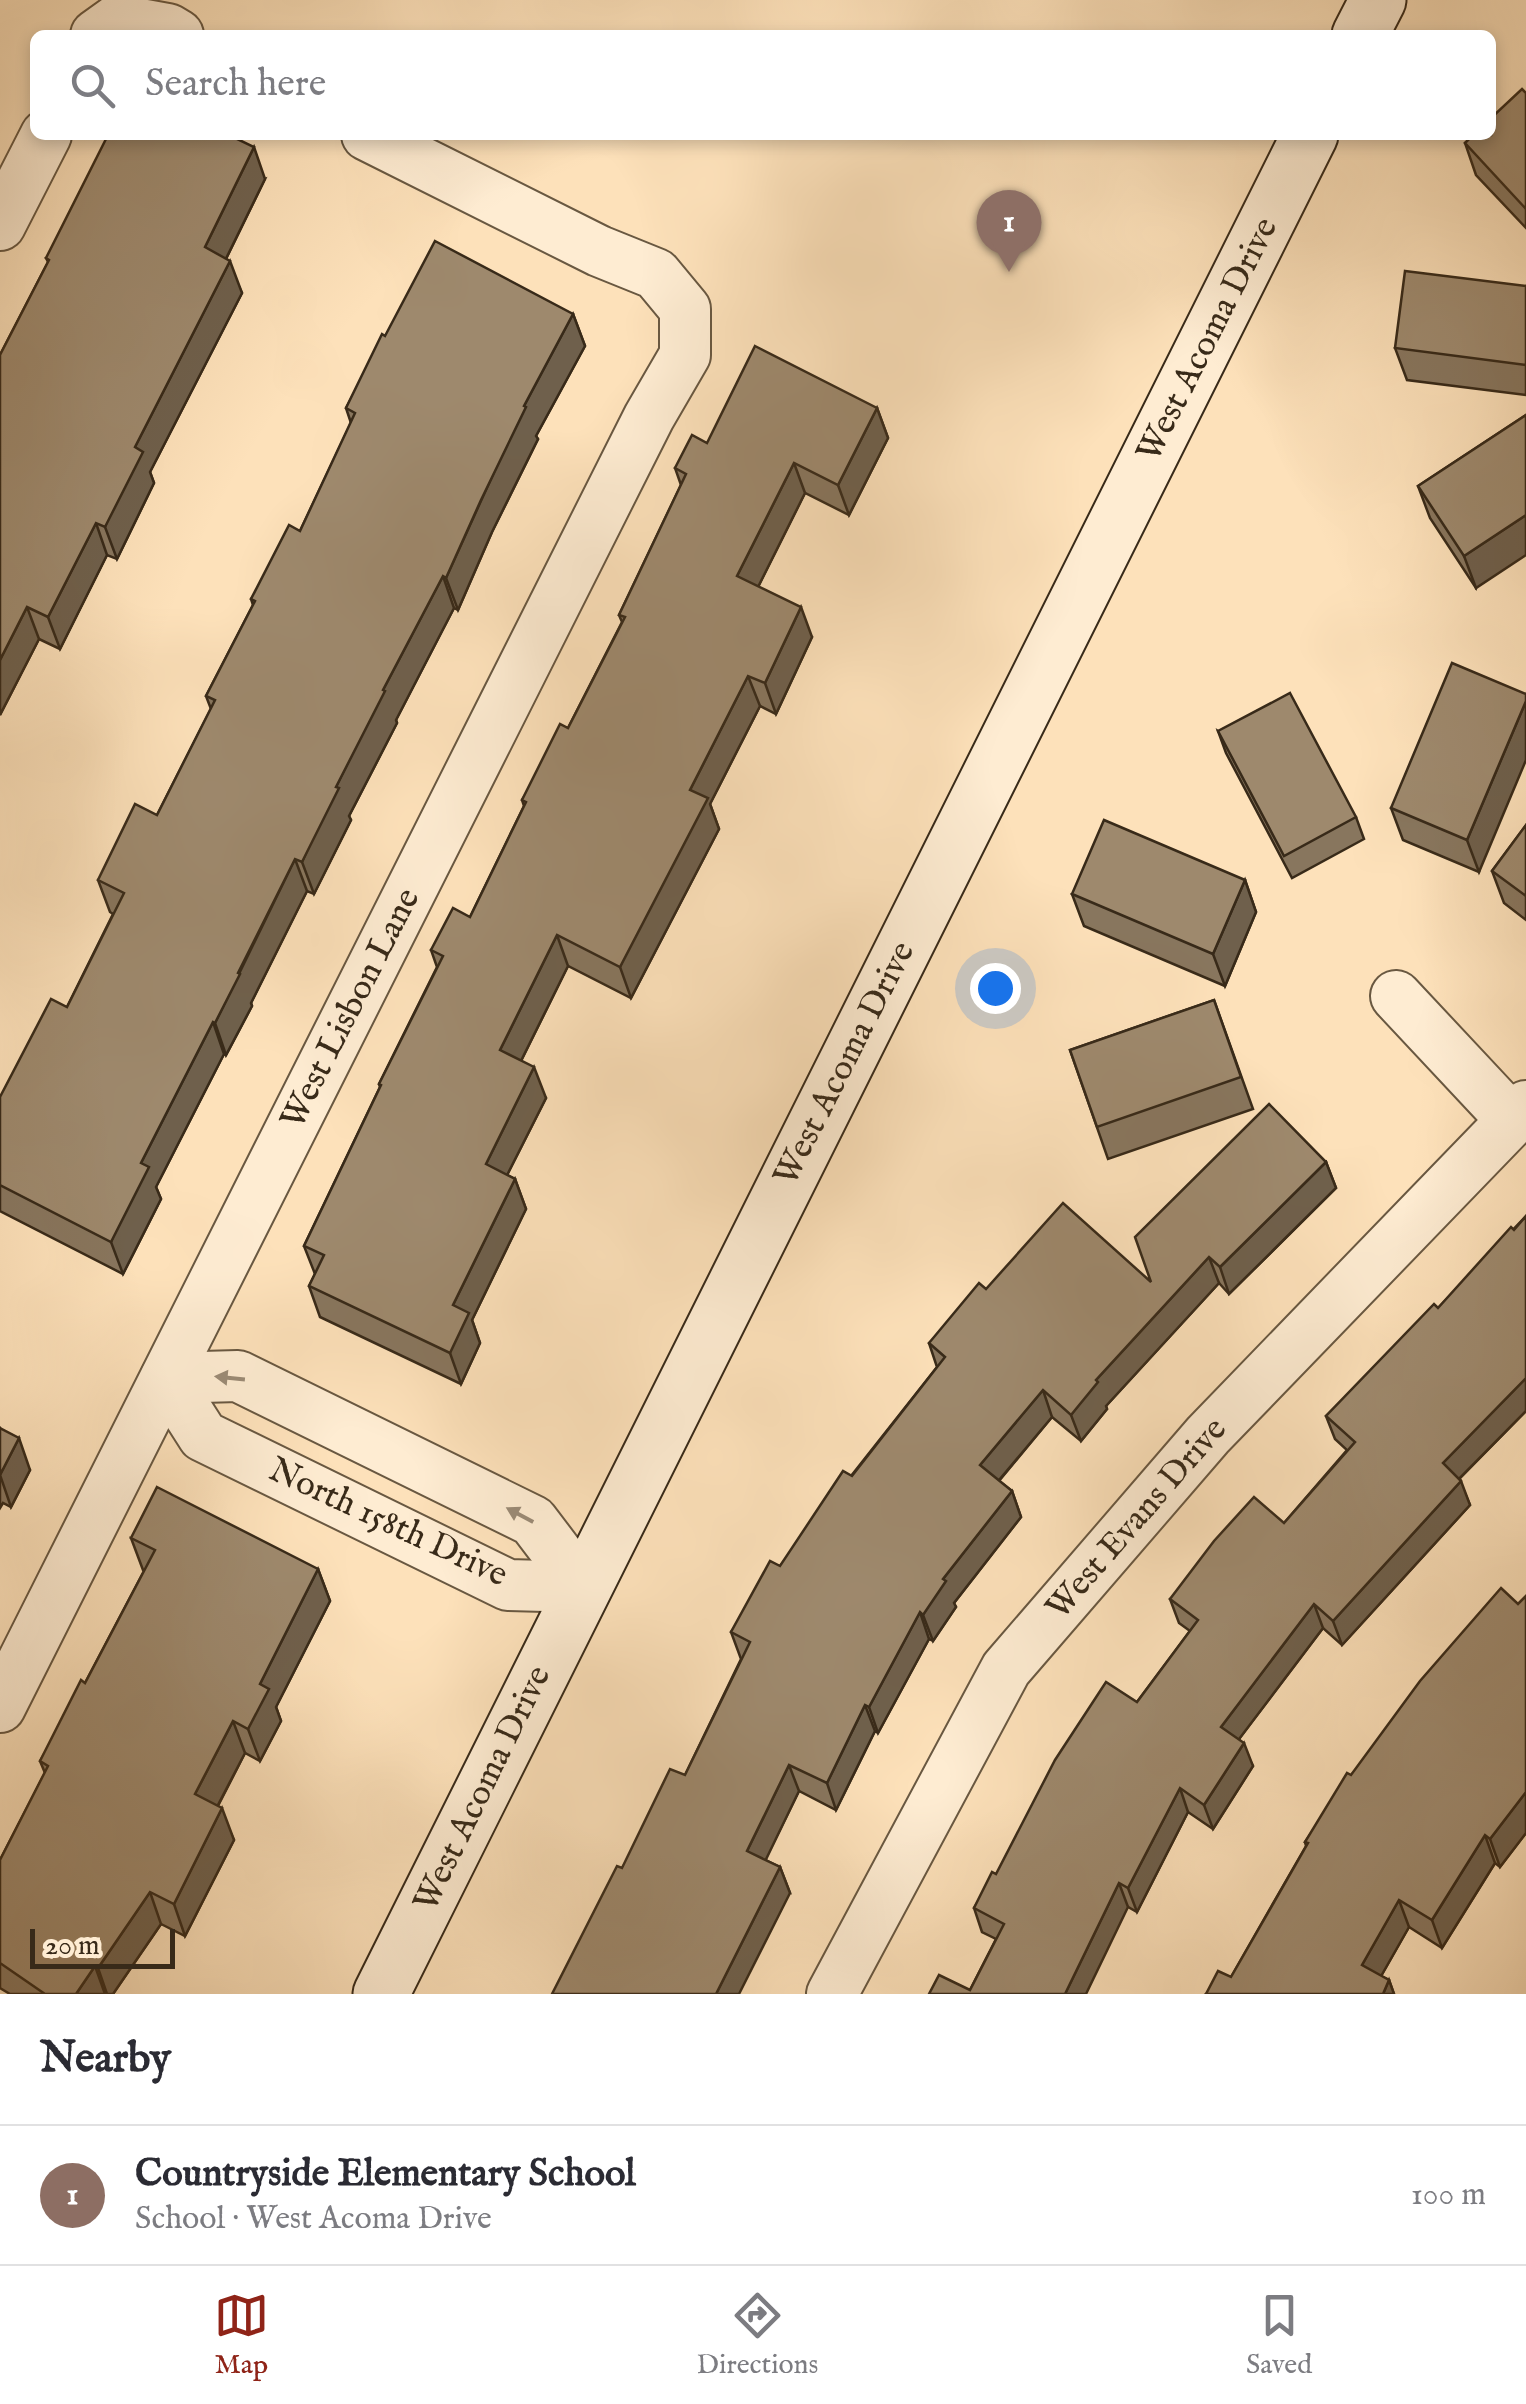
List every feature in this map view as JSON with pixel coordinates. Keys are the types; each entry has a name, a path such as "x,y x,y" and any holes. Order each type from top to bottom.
{"street":[{"path":"1363,30 1378,0"},
{"path":"106,27 170,30"},
{"path":"0,225 43,140"},
{"name":"West Lisbon Lane","path":"0,1707 649,417 685,354 685,309 656,274 599,251 378,140"},
{"name":"West Acoma Drive","path":"381,1994 1308,140"},
{"path":"1396,996 1519,1113"},
{"name":"West Evans Drive","path":"832,1994 1006,1669 1208,1435 1519,1113"},
{"name":"North 158th Drive","path":"166,1378 238,1376 534,1521 584,1587"},
{"name":"North 158th Drive","path":"166,1378 203,1436 508,1585 584,1587"},
{"path":"318,1492 349,1430"}],"building":[{"path":"1522,89 1526,93 1526,209 1465,143 1496,140 1496,113"},
{"path":"105,140 239,140 254,147 205,247 230,261 135,447 143,452 105,527 96,523 48,617 27,607 0,660 0,355 49,260 46,258"},
{"path":"435,241 573,314 524,406 446,578 443,576 383,690 302,862 295,859 141,1163 149,1167 111,1242 0,1185 0,1097 51,999 67,1007 124,893 98,880 135,804 157,815 215,700 206,696 255,601 251,599 289,525 300,531 355,413 346,408 382,334 385,336"},
{"path":"1405,271 1526,286 1526,365 1395,348"},
{"path":"755,346 877,408 838,485 794,463 737,576 801,607 765,683 748,676 690,790 708,798 620,967 557,935 500,1050 534,1067 486,1164 515,1179 453,1305 469,1313 450,1353 309,1286 324,1255 304,1246 443,956 431,950 453,908 470,917 560,724 568,728 625,617 619,615 686,474 675,468 692,435 707,443"},
{"path":"1526,415 1526,515 1464,556 1418,486"},
{"path":"1452,663 1526,694 1467,840 1391,808"},
{"path":"1290,693 1356,817 1284,856 1218,731"},
{"path":"1104,820 1245,880 1213,954 1072,894"},
{"path":"1526,825 1526,896 1492,871"},
{"path":"1214,1000 1241,1077 1097,1127 1070,1050"},
{"path":"1269,1104 1326,1162 1220,1267 1209,1257 1096,1380 1071,1415 1043,1390 980,1465 1012,1491 943,1579 946,1581 923,1615 920,1612 869,1707 865,1705 827,1783 789,1765 747,1851 780,1867 716,1994 552,1994 617,1866 622,1868 670,1769 685,1775 750,1642 731,1632 770,1561 780,1566 843,1471 852,1476 945,1357 929,1343 979,1283 986,1289 1063,1203 1151,1282 1135,1237"},
{"path":"1526,1216 1526,1378 1443,1463 1461,1481 1333,1621 1314,1604 1221,1727 1244,1743 1204,1805 1180,1788 1128,1888 1119,1883 1065,1994 929,1994 939,1975 970,1990 1004,1924 974,1908 992,1872 996,1874 1055,1760 1106,1682 1137,1702 1198,1620 1170,1599 1214,1541 1254,1497 1284,1523 1355,1442 1326,1416"},
{"path":"0,1428 19,1438 0,1475"},
{"path":"157,1487 318,1569 260,1684 269,1689 248,1729 233,1721 195,1794 222,1808 174,1904 150,1892 76,1994 45,1994 0,1963 0,1860 48,1766 40,1761 155,1550 131,1538"},
{"path":"1501,1588 1518,1604 1526,1596 1526,1792 1490,1839 1485,1835 1432,1920 1399,1900 1362,1965 1389,1980 1383,1994 1206,1994 1218,1971 1231,1977 1347,1773 1351,1775 1420,1681"}],"place":[{"name":"Countryside Elementary School","path":"1009,272"}]}
